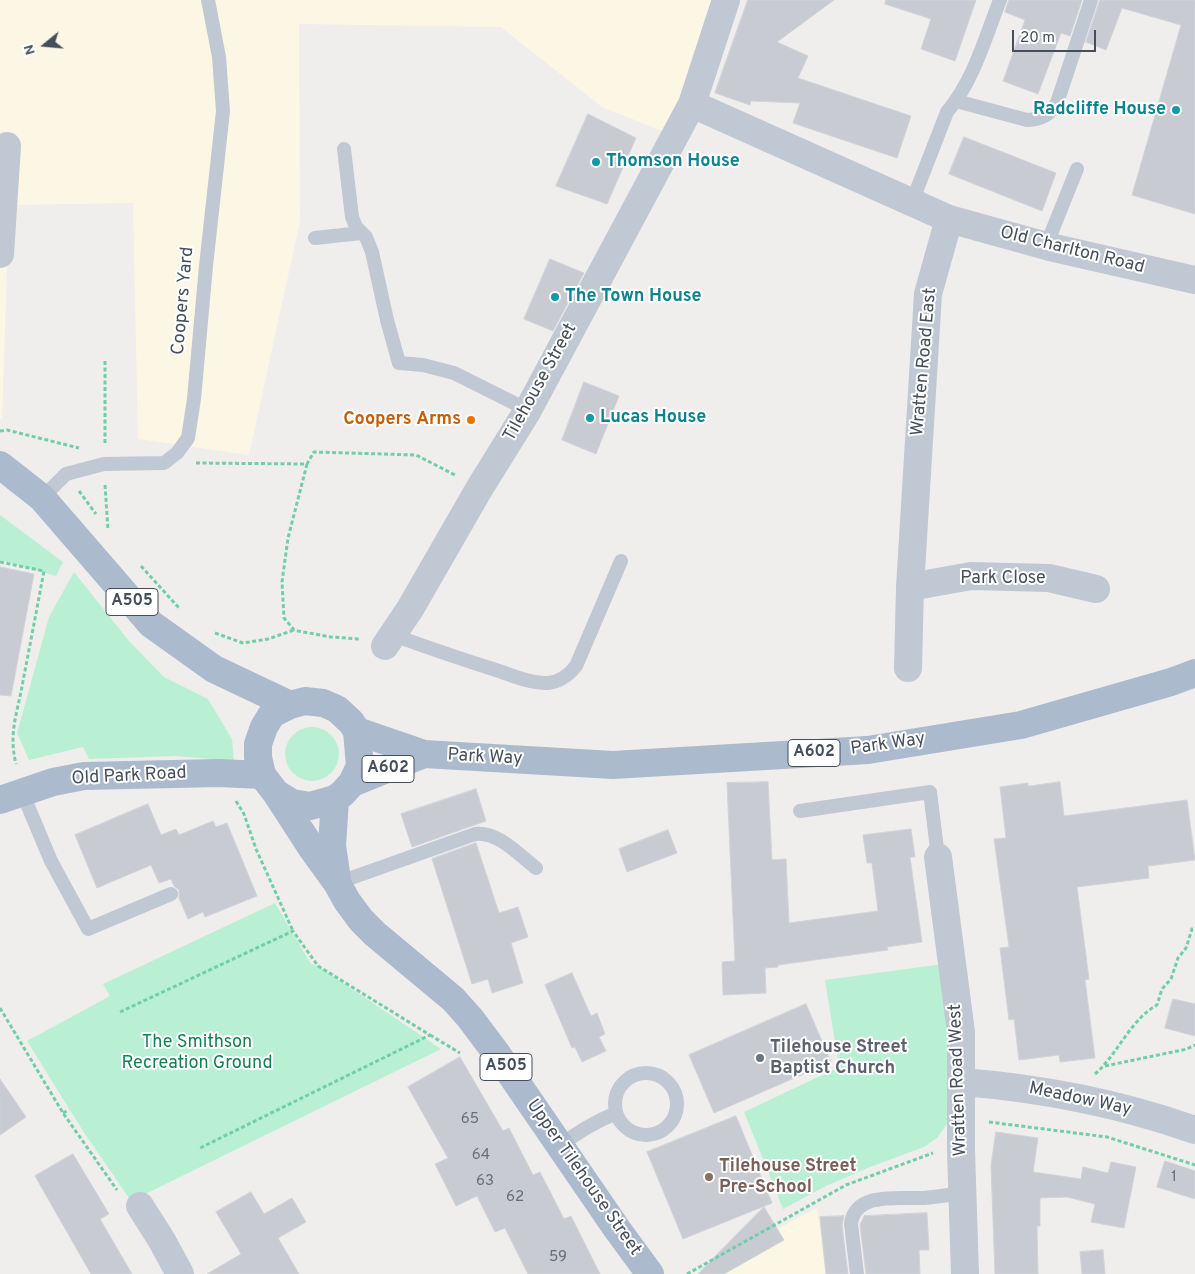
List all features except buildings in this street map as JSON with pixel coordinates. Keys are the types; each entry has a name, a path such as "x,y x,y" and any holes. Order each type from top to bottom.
{"main road":[{"name":"A505","path":"0,465 42,498 151,624 214,669 290,705"},
{"name":"Park Way","path":"357,731 424,754 614,765 868,750 1021,725 1171,682 1195,673"},
{"path":"305,701 323,703 337,709 352,722 357,731 360,766 344,791 310,806 292,803 269,784 258,757 258,744 264,727 272,714 290,705 305,701"},
{"name":"Park Way","path":"344,791 424,754"},
{"name":"Old Park Road","path":"11,796 53,782 84,776 219,773 269,784"},
{"name":"Upper Tilehouse Street","path":"269,784 337,883 347,901 376,934 452,999 470,1018 650,1274"},
{"name":"Upper Tilehouse Street","path":"337,883 332,846 344,791"}],"street":[{"name":"Tilehouse Street","path":"389,641 528,410 692,104 726,0"},
{"path":"692,104 949,219"},
{"path":"0,254 6,146"},
{"name":"Old Charlton Road","path":"949,219 1046,246 1195,280"},
{"name":"Wratten Road East","path":"908,668 910,587 928,294 949,219"},
{"name":"Park Close","path":"910,587 971,576 1049,578 1096,589"},
{"name":"Wratten Road West","path":"938,857 961,1032 961,1150 965,1274"},
{"name":"Meadow Way","path":"962,1082 1025,1088 1122,1107 1195,1130"},
{"path":"140,1206 180,1274"}],"lane":[{"name":"Coopers Yard","path":"164,463 177,453 188,438 194,399 223,111 219,58 208,0"},
{"path":"912,202 947,112 956,101 971,74 1000,0"},
{"path":"956,101 1027,120 1039,119 1052,112 1057,104 1091,0"},
{"path":"344,149 352,217 356,227 366,237 372,252 399,363 423,365 454,373 528,410"},
{"path":"1046,246 1077,169"},
{"path":"315,238 361,233"},
{"path":"42,498 66,474 104,464 164,463"},
{"path":"389,641 522,679 545,683 562,679 570,674 576,666 621,561"},
{"path":"800,811 930,792 938,857"},
{"path":"11,796 51,861 88,929 171,894"},
{"path":"337,883 475,834 483,833 499,840 536,868"},
{"path":"652,1073 662,1077 670,1084 676,1094 677,1105 675,1115 669,1125 656,1133 640,1134 629,1130 621,1123 616,1113 617,1092 623,1083 636,1074 652,1073"},
{"path":"561,1145 592,1123 616,1113"},
{"path":"857,1274 851,1224 852,1217 858,1208 877,1199 926,1198 962,1193"}],"path":[{"path":"105,362 104,464 108,530"},
{"path":"0,431 7,430 88,450 104,464"},
{"path":"294,630 284,618 282,582 288,538 307,464 314,452 416,455 479,489"},
{"path":"164,463 307,464"},
{"path":"66,474 97,516"},
{"path":"103,523 115,537"},
{"path":"135,559 182,610"},
{"path":"0,562 44,571 23,684 12,729 11,796"},
{"path":"208,631 243,643 268,639 294,630 331,637 389,641"},
{"path":"198,1149 430,1035 318,966 293,931 256,850 244,814 219,773"},
{"path":"1068,1097 1104,1066 1148,1010 1156,1005 1162,990 1172,979 1178,958 1186,948 1192,929 1195,928"},
{"path":"120,1012 293,931"},
{"path":"0,1008 63,1113 124,1201 140,1206"},
{"path":"1104,1066 1187,1049 1195,1045"},
{"path":"63,1113 69,1110"},
{"path":"961,1119 1107,1137 1195,1165"},
{"path":"687,1274 846,1185 930,1153 945,1150 961,1150"}],"shaded area":[{"path":"0,0 713,0 670,134 602,107 501,27 299,24 300,221 249,455 138,439 133,203 9,205 2,419 0,419"},
{"path":"817,1208 826,1274 695,1274 700,1270"}],"green space":[{"path":"0,515 63,562 56,576 0,560"},
{"path":"74,572 129,641 164,677 208,699 232,739 234,761 176,756 89,759 83,747 29,760 17,733 49,617"},
{"path":"312,727 322,729 331,735 337,744 339,754 337,764 331,773 322,779 312,781 302,779 293,773 287,764 285,754 287,744 293,735 302,729"},
{"name":"The Smithson Recreation Ground","path":"275,903 311,964 318,966 441,1049 131,1201 83,1131 27,1041 110,996 103,984"},
{"path":"943,964 953,1080 948,1123 937,1138 924,1147 826,1186 783,1209 744,1112 839,1067 825,980"}],"place":[{"name":"Radcliffe House","path":"1176,110"},
{"name":"Thomson House","path":"596,162"},
{"name":"The Town House","path":"555,297"},
{"name":"Lucas House","path":"590,418"},
{"name":"Coopers Arms","path":"471,420"},
{"name":"Tilehouse Street Baptist Church","path":"760,1058"},
{"name":"Tilehouse Street Pre-School","path":"709,1177"}]}
